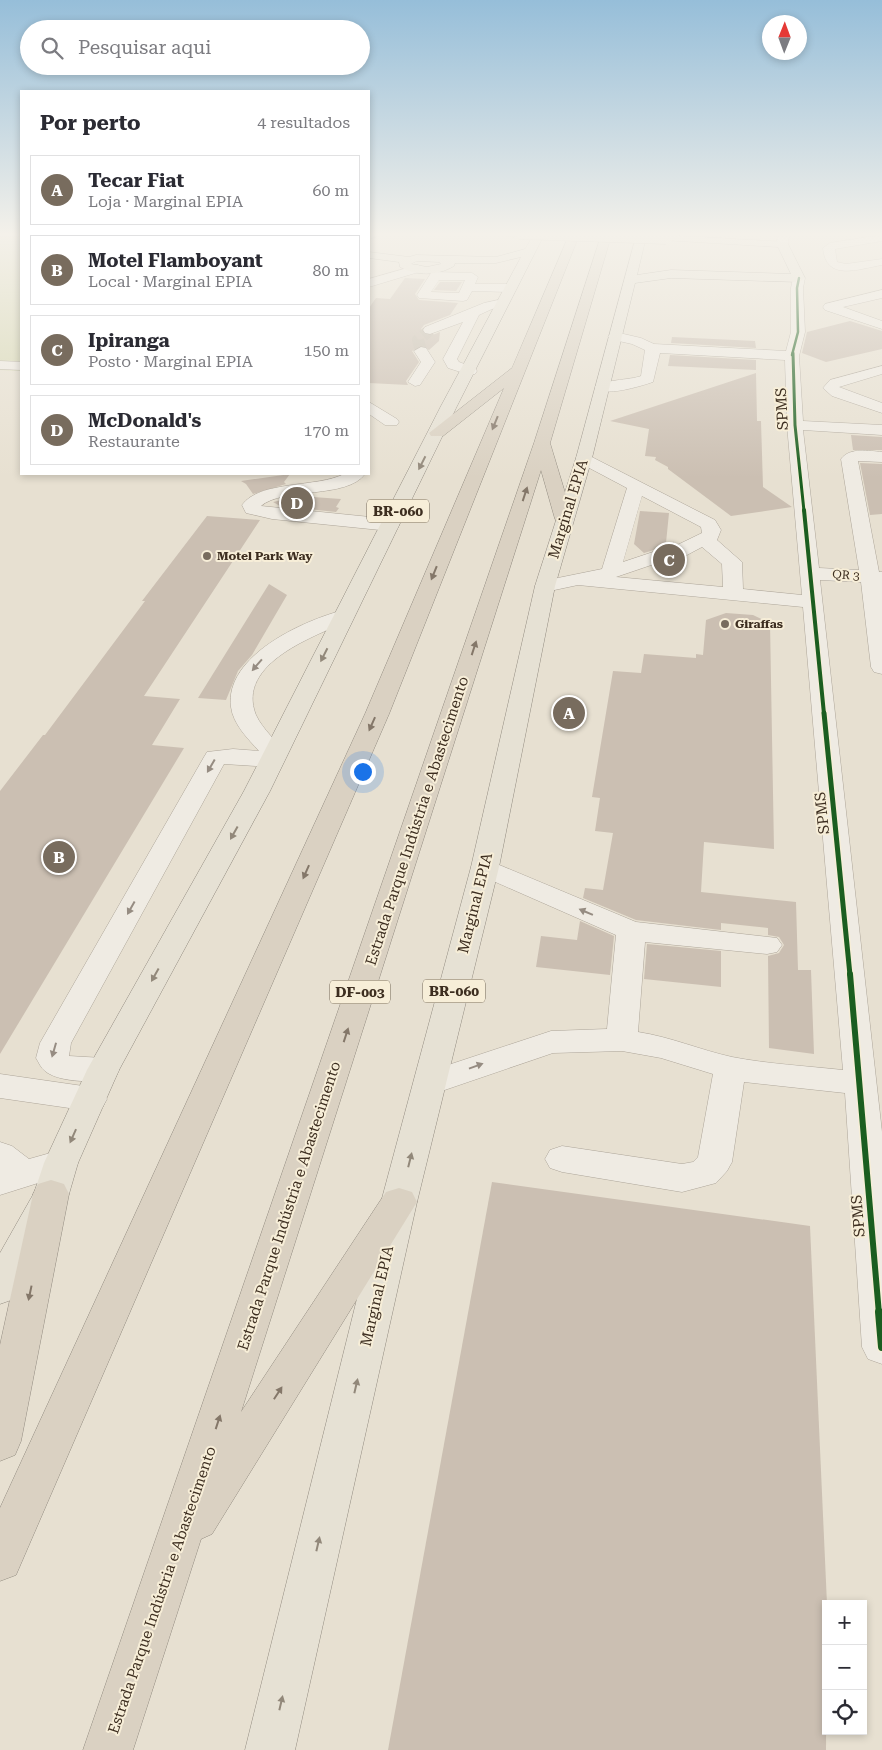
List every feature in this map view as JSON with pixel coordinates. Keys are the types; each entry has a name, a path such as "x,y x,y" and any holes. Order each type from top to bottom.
{"highway":[{"path":"0,1559 377,714 540,315"},
{"name":"Estrada Parque Indústria e Abastecimento","path":"108,1750 542,443 582,315"},
{"path":"437,433 517,370"},
{"path":"542,443 564,519"},
{"path":"0,1441 27,1173"},
{"path":"175,1551 399,1202"}],"main road":[{"name":"BR-060","path":"0,1288 27,1173 96,1084 252,799 470,371 497,315"},
{"name":"Marginal EPIA","path":"270,1750 399,1202 485,867 545,586 584,458 615,336 623,315"}],"street":[{"path":"430,330 470,315"},
{"path":"450,363 450,359 473,315"},
{"name":"SPMS","path":"795,315 798,332 792,356 795,425 861,1083 882,1346"},
{"path":"852,315 882,325"},
{"path":"615,336 646,344 652,348 792,356"},
{"path":"602,387 630,385 648,379 653,352 652,348"},
{"path":"415,382 424,356 470,371"},
{"path":"0,365 20,366"},
{"path":"882,370 835,383 830,388 837,393 882,408"},
{"path":"795,425 882,430"},
{"path":"882,457 859,456 849,459 876,578 882,667"},
{"path":"584,458 709,524 712,530 711,536 680,551"},
{"path":"350,475 330,478 266,495 253,501 252,509 272,514 390,525"},
{"path":"610,573 637,486"},
{"path":"705,540 732,562 733,595"},
{"path":"545,586 610,573 656,557"},
{"name":"QR 3","path":"810,573 876,578"},
{"path":"580,580 813,602"},
{"path":"273,757 250,725 242,708 241,693 251,671 265,656 283,642 344,616"},
{"path":"96,1084 52,1061 51,1054 58,1039 216,757 273,757"},
{"path":"485,867 631,931 768,945"},
{"path":"622,1040 631,931"},
{"path":"430,1083 551,1042 622,1040 662,1046 730,1068 781,1076 861,1083"},
{"path":"562,1158 682,1178 704,1173 715,1162 730,1068"},
{"path":"0,1086 96,1084"}],"green space":[{"path":"0,315 20,315 20,371 0,370"}],"building":[{"path":"370,315 450,315 424,325 421,329 423,334 430,336 440,332 439,341 429,350 421,345 412,351 419,362 406,381 408,385 370,383"},
{"path":"850,321 882,331 882,349 826,362 802,353 807,332"},
{"path":"672,337 755,341 756,348 671,343"},
{"path":"670,355 756,360 756,370 668,366"},
{"path":"756,373 757,421 761,421 763,487 792,507 731,516 668,469 668,467 655,460 656,457 645,456 649,429 610,421"},
{"path":"851,435 882,437 882,450 853,450"},
{"path":"860,463 882,464 882,514 870,515"},
{"path":"289,475 284,482 286,484 253,494 246,484 241,481"},
{"path":"299,496 341,499 336,507 339,508 336,512 280,506 273,502"},
{"path":"640,511 669,513 665,553 657,549 644,553 634,544"},
{"path":"207,516 260,520 144,696 180,699 152,745 184,748 0,1054 0,791 43,735 45,735 145,601 142,601"},
{"path":"269,584 287,595 252,655 238,671 226,700 198,698"},
{"path":"726,613 753,615 770,623 774,849 704,842 701,892 796,902 798,970 811,970 814,1054 769,1048 768,956 779,953 784,945 779,937 768,935 768,928 721,923 721,930 636,920 583,898 585,888 603,890 613,833 595,831 600,798 592,797 613,671 641,673 644,654 696,658 696,654 703,655 706,620"},
{"path":"580,921 614,936 610,975 536,967 541,936 577,940"},
{"path":"647,944 721,951 721,987 644,979"},
{"path":"492,1182 810,1226 827,1600 822,1600 822,1735 826,1735 826,1750 388,1750"}],"tunnel":[{"path":"421,351 418,340 430,330"},
{"path":"656,557 680,551"}],"cycle path":[{"path":"798,315 798,332 792,356 795,425 861,1083 882,1347"}],"place":[{"name":"McDonald's","path":"297,503"},
{"name":"Motel Park Way","path":"207,556"},
{"name":"Ipiranga","path":"669,560"},
{"name":"Giraffas","path":"725,624"},
{"name":"Tecar Fiat","path":"569,713"},
{"name":"Motel Flamboyant","path":"59,857"}]}
